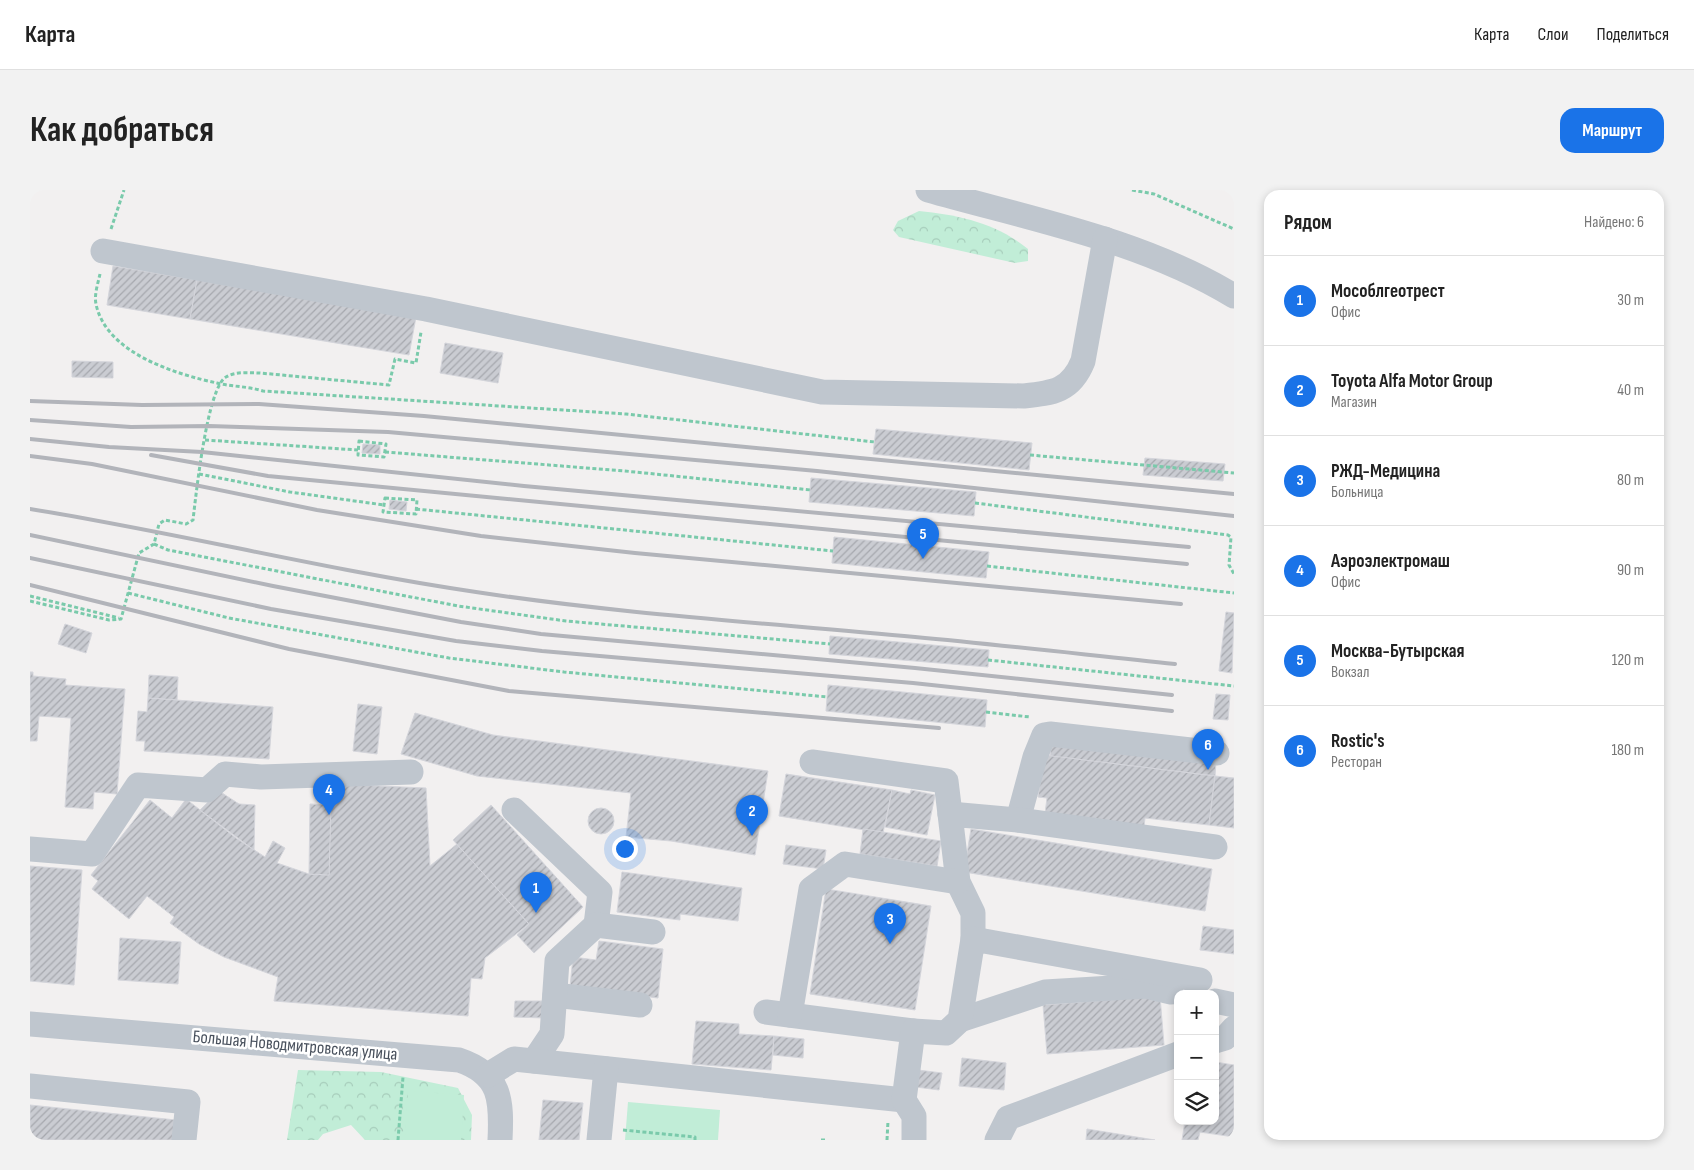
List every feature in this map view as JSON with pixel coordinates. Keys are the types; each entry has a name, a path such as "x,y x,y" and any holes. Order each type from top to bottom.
{"street":[{"path":"928,190 1105,240 1206,279 1234,296"},
{"path":"103,251 426,309 822,392 1024,396 1052,393 1069,384 1078,372 1083,361 1105,240"},
{"path":"1018,820 1035,757 1044,735 1050,734 1217,753"},
{"path":"812,762 946,781 958,882 972,913 973,939 960,1020"},
{"path":"30,849 92,854 138,785 207,790 225,774 261,777 411,772"},
{"path":"514,810 600,892 596,925 557,961 552,1034 534,1061"},
{"path":"950,814 1018,820 1215,847"},
{"path":"790,1015 811,889 845,864 958,882"},
{"path":"596,925 653,932"},
{"path":"973,939 1190,987"},
{"path":"766,1012 913,1031 946,1033 960,1020 1045,992 1146,986 1190,987"},
{"path":"555,995 640,1006"},
{"path":"1219,1002 1234,1005"},
{"name":"Большая Новодмитровская улица","path":"30,1024 459,1060 475,1066 488,1075"},
{"path":"1219,1040 1225,1038 1234,1028"},
{"path":"913,1031 904,1100 914,1116 914,1140"},
{"path":"997,1140 1008,1118 1174,1056"},
{"path":"500,1140 501,1112 497,1090 488,1075 514,1059 904,1100"},
{"path":"600,1134 606,1069"},
{"path":"30,1086 188,1102 184,1140"}],"path":[{"path":"124,190 103,251 95,302 100,318 113,338 163,368 219,384 248,387 262,391 626,414 875,442"},
{"path":"1132,190 1154,194 1234,229"},
{"path":"121,619 139,553 154,544 159,524 165,520 186,524 193,520 211,406 219,384 226,377 240,373 260,372 389,385 395,359 416,363 426,309"},
{"path":"205,440 358,450"},
{"path":"359,441 386,444 385,452 384,457 358,455 359,441"},
{"path":"385,452 615,470 810,490"},
{"path":"1030,455 1234,473"},
{"path":"199,474 290,492 384,505"},
{"path":"385,498 417,500 416,509 416,514 383,512 385,498"},
{"path":"975,504 1228,535 1231,537 1229,565 1234,574"},
{"path":"416,509 833,551"},
{"path":"154,544 168,550 458,606 566,621 830,644"},
{"path":"988,566 1234,593"},
{"path":"128,593 238,620 449,658 564,672 828,696"},
{"path":"30,596 121,619"},
{"path":"30,600 109,620 121,619"},
{"path":"988,660 1234,686"},
{"path":"398,1140 405,1054"},
{"path":"600,1134 695,1137 695,1140"},
{"path":"821,1140 827,1140"}],"green space":[{"path":"919,211 963,218 990,227 1016,240 1028,249 1028,261 1015,263 899,237 893,230 898,221"},
{"path":"298,1070 381,1072 458,1088 472,1115 471,1140 365,1140 351,1125 323,1134 318,1140 287,1140"},
{"path":"408,1091 464,1095 461,1140 405,1140"},
{"path":"628,1102 720,1110 718,1140 625,1140"}],"building":[{"path":"113,266 197,280 190,319 107,305"},
{"path":"197,280 416,317 409,355 190,319"},
{"path":"445,343 503,353 498,383 440,373"},
{"path":"72,361 113,362 113,378 72,377"},
{"path":"876,429 1032,443 1029,470 873,454"},
{"path":"363,444 380,445 380,454 362,453"},
{"path":"1145,458 1225,464 1223,481 1143,475"},
{"path":"811,478 976,492 974,516 809,502"},
{"path":"390,500 407,502 406,511 389,509"},
{"path":"834,537 989,552 986,578 832,563"},
{"path":"1226,612 1234,613 1232,673 1219,671"},
{"path":"65,624 92,633 86,653 58,644"},
{"path":"830,636 989,650 988,667 829,654"},
{"path":"30,672 33,672 33,676 66,679 65,685 125,689 117,794 94,792 93,809 65,807 71,718 39,716 37,741 30,741"},
{"path":"149,675 178,677 177,700 148,698"},
{"path":"828,685 987,700 985,727 826,711"},
{"path":"1216,694 1230,695 1228,720 1213,719"},
{"path":"148,698 273,707 269,759 144,751 145,741 136,741 138,711 147,712"},
{"path":"358,704 382,707 377,754 353,751"},
{"path":"415,713 493,735 768,771 755,855 671,841 626,837 631,793 477,776 401,754"},
{"path":"1052,742 1216,762 1215,776 1050,756"},
{"path":"1044,755 1215,776 1209,825 1145,818 1144,826 1045,814 1047,798 1038,797"},
{"path":"786,774 892,790 883,833 779,816"},
{"path":"1215,776 1234,778 1234,828 1209,825"},
{"path":"331,784 426,788 430,866 457,844 529,924 485,958 482,979 471,978 468,1016 274,1001 278,977 224,957 199,944 170,923 174,917 147,896 129,919 92,889 98,881 91,875 150,800 172,818 186,799 236,838 265,857 273,841 285,848 277,863 309,874 329,875"},
{"path":"892,790 910,794 911,790 935,795 927,835 885,827"},
{"path":"219,791 239,804 255,805 254,850 200,810"},
{"path":"310,804 331,805 329,875 309,874"},
{"path":"491,805 583,907 534,953 517,935 529,924 453,840"},
{"path":"601,808 611,811 614,821 611,831 601,834 591,831 588,821 591,811"},
{"path":"863,829 941,841 937,866 860,854"},
{"path":"971,829 1212,869 1205,911 964,872"},
{"path":"786,845 826,850 823,869 783,864"},
{"path":"30,866 82,870 74,985 30,981"},
{"path":"622,872 742,888 738,921 680,914 680,920 617,912"},
{"path":"826,889 931,906 915,1010 810,994"},
{"path":"1203,926 1234,930 1234,954 1200,950"},
{"path":"120,938 181,942 178,984 118,980"},
{"path":"599,941 663,949 658,998 570,987 573,957 596,960"},
{"path":"1160,996 1164,1045 1047,1054 1043,1005"},
{"path":"515,1001 545,1001 545,1018 514,1017"},
{"path":"696,1021 739,1024 739,1034 774,1036 771,1070 692,1064"},
{"path":"774,1036 804,1039 803,1058 773,1055"},
{"path":"962,1058 1006,1063 1004,1090 959,1086"},
{"path":"1219,1063 1234,1065 1234,1137 1200,1132 1198,1140 1182,1140 1184,1125 1219,1125"},
{"path":"918,1070 942,1073 939,1090 916,1087"},
{"path":"543,1100 583,1103 579,1140 539,1140"},
{"path":"30,1105 176,1120 174,1140 30,1140"},
{"path":"1087,1129 1155,1140 1086,1140"}],"railway":[{"path":"30,401 142,405 259,404 424,416 1234,494"},
{"path":"30,420 131,427 209,426 388,432 817,471 1234,516"},
{"path":"30,439 109,447 202,452 524,486 1189,547"},
{"path":"151,455 268,476 1187,564"},
{"path":"30,456 92,464 317,510 481,536 635,553 1181,604"},
{"path":"30,509 364,573 530,600 1175,664"},
{"path":"30,535 273,586 461,622 541,634 915,668 1172,695"},
{"path":"30,558 271,609 456,641 542,651 913,683 1172,711"},
{"path":"30,585 289,649 509,691 939,728"}],"place":[{"name":"Москва-Бутырская","path":"923,559"},
{"name":"Rostic's","path":"1208,770"},
{"name":"Аэроэлектромаш","path":"329,815"},
{"name":"Toyota Alfa Motor Group","path":"752,836"},
{"name":"Мособлгеотрест","path":"536,913"},
{"name":"РЖД-Медицина","path":"890,944"}]}
